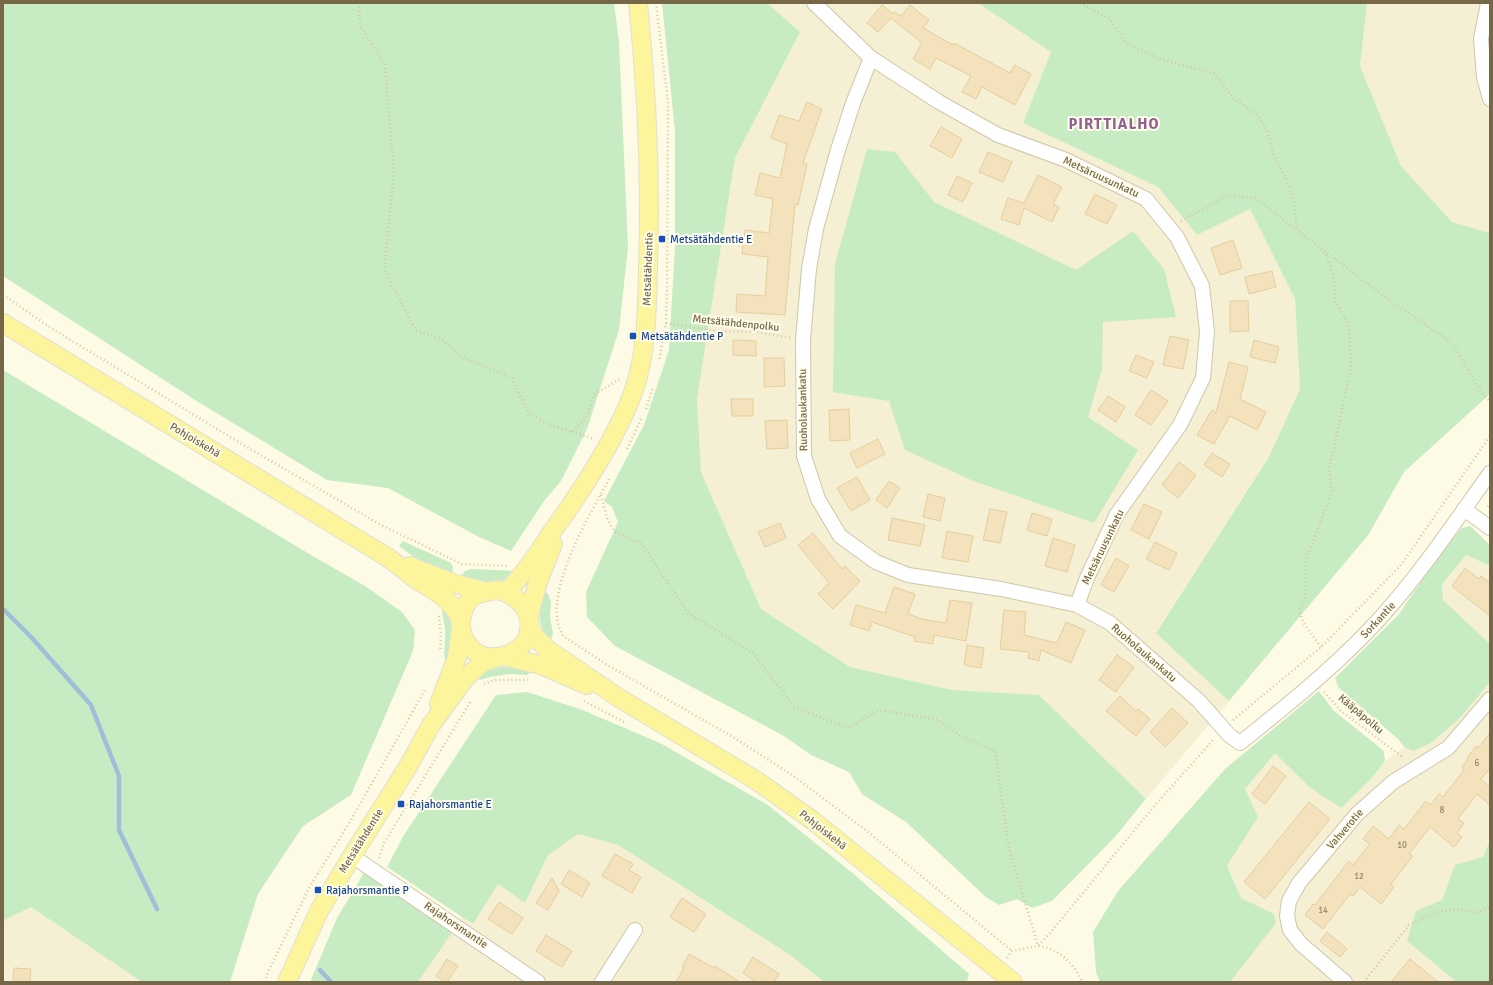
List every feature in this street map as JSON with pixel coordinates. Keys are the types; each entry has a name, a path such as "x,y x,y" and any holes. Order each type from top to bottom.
{"main road":[{"name":"Metsätähdentie","path":"529,623 531,577 565,516 599,461 634,390 639,367 647,296 650,213 647,102 638,3"},
{"name":"Pohjoiskehä","path":"3,323 387,557 448,590 487,592"},
{"name":"Metsätähdentie","path":"506,592 531,577"},
{"name":"Pohjoiskehä","path":"448,590 461,624"},
{"path":"497,590 506,592 516,597 524,606 529,623 526,641 519,649 509,655 484,657 474,652 464,639 461,624 466,604 475,596 487,592 497,590"},
{"name":"Pohjoiskehä","path":"529,623 548,650 619,698 757,781 812,820 1013,982"},
{"name":"Metsätähdentie","path":"431,725 457,657 461,624"},
{"name":"Metsätähdentie","path":"287,982 319,911 409,765 431,725 466,677 479,665 499,657"},
{"name":"Pohjoiskehä","path":"499,657 540,665 619,698"}],"street":[{"name":"Metsäruusunkatu","path":"814,3 871,58 938,102 998,135 1066,160 1146,199 1177,237 1202,286 1207,332 1203,378 1180,425 1117,514 1087,578 1077,605"},
{"path":"1488,3 1481,39 1484,77 1490,99"},
{"name":"Ruoholaukankatu","path":"871,58 853,103 816,229 809,268 803,340 804,456 818,498 840,536 876,562 908,575 1001,589 1077,605 1110,623 1199,702 1224,729 1240,743"},
{"name":"Sorkantie","path":"1240,743 1314,682 1370,630 1398,598 1490,473"},
{"path":"1464,509 1490,528"},
{"name":"Vahverotie","path":"1345,982 1301,944 1290,930 1287,916 1289,901 1299,883 1356,814 1393,782 1448,748 1490,699"},
{"name":"Rajahorsmantie","path":"352,856 375,870 538,982"},
{"path":"602,982 635,930"}],"path":[{"path":"359,3 360,25 385,66 394,172 384,270 396,296 416,331 442,339 460,356 512,378 528,413 548,424 607,444"},
{"path":"656,3 668,103 669,214 666,323 658,367"},
{"path":"1080,3 1109,18 1125,42 1160,59 1214,73 1233,98 1258,116 1267,130 1274,156 1286,178 1294,202 1297,229"},
{"path":"1169,227 1229,195 1255,198 1393,303 1443,336 1456,349 1480,389 1490,402"},
{"path":"1321,648 1303,622 1299,610 1306,593 1306,560 1332,491 1329,471 1351,367 1349,324 1335,302 1334,277 1325,251"},
{"path":"3,295 54,330 336,500 426,549 462,564 511,566 531,577 558,597"},
{"name":"Metsätähdenpolku","path":"666,323 718,331 757,332 803,340"},
{"path":"572,432 586,418 595,394 639,367"},
{"path":"626,450 634,437 652,395 655,381"},
{"path":"1038,946 1199,754 1251,704 1321,648 1401,565 1490,436"},
{"path":"610,476 573,548 558,597 556,619 558,628 563,636 609,666 726,734 792,775 867,831 1012,952"},
{"path":"600,495 607,518 614,530 642,544 688,613 753,654 794,707 848,728 879,710 938,720 959,735 995,752 1010,849 1038,946"},
{"path":"440,654 441,635 438,608 462,564"},
{"path":"481,685 495,680 534,680"},
{"name":"Kääpäpolku","path":"1314,682 1341,711 1411,762 1416,768"},
{"path":"265,982 269,970 309,888 365,796 427,687"},
{"path":"375,870 384,843 471,700"},
{"path":"582,700 630,725"},
{"path":"1364,982 1409,925 1438,912 1460,909 1475,913 1490,906"},
{"path":"997,970 1012,952 1038,946 1049,947 1060,953 1073,966 1082,982"}],"shaded area":[{"path":"767,3 978,3 1051,52 1023,123 1158,187 1197,235 1250,209 1295,299 1300,389 1269,457 1156,632 1229,701 1146,799 1039,695 952,690 850,667 761,609 701,472 697,399 735,158 800,32"},
{"path":"1367,3 1490,3 1490,233 1452,222 1401,166 1360,66"},
{"path":"1466,555 1487,565 1490,563 1490,644 1443,600 1442,584"},
{"path":"1490,681 1490,982 1229,982 1274,914 1241,898 1227,866 1258,817 1245,789 1275,752 1309,787 1372,778 1385,761 1404,747 1413,751 1431,743 1460,718"},
{"path":"578,834 618,845 790,955 824,982 418,982 462,917 473,924 498,884 525,903 548,855"},
{"path":"31,907 142,982 3,982 3,921"}],"green space":[{"path":"3,3 614,3 619,42 628,247 619,330 587,429 561,481 544,501 511,551 479,537 388,488 327,480 195,400 3,276"},
{"path":"662,3 767,3 800,32 735,158 697,399 701,472 761,609 850,667 952,690 1039,695 1146,799 1113,839 1052,901 1032,908 1017,899 999,905 986,897 906,822 862,794 849,772 811,755 784,736 615,646 587,617 586,592 618,522 612,507 604,501 644,425 669,350 675,247 675,131"},
{"path":"978,3 1367,3 1360,66 1401,166 1452,222 1490,233 1490,394 1404,472 1369,534 1229,701 1156,633 1269,457 1300,389 1295,299 1250,209 1197,235 1158,187 1023,123 1051,52"},
{"path":"867,149 895,152 934,202 1076,270 1133,231 1164,269 1176,317 1103,322 1102,369 1088,417 1138,450 1094,523 971,480 905,450 889,401 833,392 835,264"},
{"path":"3,370 365,586 402,612 415,630 413,651 351,795 303,826 258,894 230,982 142,982 31,907 3,921"},
{"path":"1470,526 1490,545 1490,563 1488,565 1466,555 1442,584 1443,600 1490,644 1490,681 1460,718 1431,743 1413,751 1404,747 1398,739 1338,687 1335,678 1399,614 1443,550 1462,528"},
{"path":"403,541 451,563 453,567 452,576 418,560 399,546"},
{"path":"471,569 513,571 505,579 494,582 460,578 465,571"},
{"path":"543,589 548,594 551,602 550,617 553,634 549,643 542,630 540,617 540,603"},
{"path":"444,605 450,620 452,633 448,661 444,656 445,627 442,611"},
{"path":"502,667 533,670 527,675 510,674 480,680 476,677 484,672"},
{"path":"1319,691 1333,710 1384,751 1385,761 1372,778 1341,808 1309,787 1275,753 1245,789 1258,817 1227,866 1241,898 1274,914 1276,923 1230,982 1100,982 1096,972 1093,932 1118,891 1225,769"},
{"path":"527,692 580,709 660,743 768,805 850,871 969,974 967,982 824,982 790,955 618,845 578,834 548,855 525,903 498,884 473,924 387,867 404,835 496,695"},
{"path":"1490,841 1490,982 1457,982 1407,941 1416,911 1442,900 1455,865 1483,857"},
{"path":"364,873 382,883 453,931 418,982 310,982 337,918"}],"building":[{"path":"882,5 893,14 894,12 901,16 910,5 929,20 923,28 953,45 954,43 1010,73 1015,65 1031,74 1015,105 982,87 976,99 962,92 971,76 936,58 930,69 913,59 922,43 891,18 878,32 867,23"},
{"path":"807,102 822,109 803,163 807,164 798,205 795,204 785,315 736,312 737,294 765,296 768,257 742,254 745,230 769,233 773,199 755,195 760,173 780,178 787,144 771,138 779,115 799,121"},
{"path":"941,127 962,139 952,158 930,146"},
{"path":"988,152 1012,162 1003,182 979,172"},
{"path":"1038,175 1062,187 1053,204 1059,207 1052,222 1024,208 1019,225 1001,219 1008,198 1024,203"},
{"path":"957,176 972,183 963,202 948,195"},
{"path":"1095,194 1117,205 1107,224 1085,214"},
{"path":"1233,240 1242,268 1220,275 1211,248"},
{"path":"1272,271 1276,287 1249,294 1245,277"},
{"path":"1230,301 1248,301 1249,331 1230,332"},
{"path":"1170,336 1189,340 1183,369 1163,365"},
{"path":"733,340 756,341 756,356 733,355"},
{"path":"1254,340 1279,347 1275,363 1250,357"},
{"path":"1136,355 1154,362 1147,378 1129,371"},
{"path":"764,358 784,358 785,386 764,387"},
{"path":"1229,362 1248,367 1240,399 1266,412 1257,430 1230,416 1214,444 1197,435 1212,410 1216,413"},
{"path":"1151,390 1168,401 1151,425 1135,415"},
{"path":"1108,396 1125,407 1116,422 1098,410"},
{"path":"731,399 753,399 753,416 732,416"},
{"path":"849,409 850,440 830,441 829,410"},
{"path":"787,420 788,448 767,449 765,421"},
{"path":"878,439 885,454 857,468 850,453"},
{"path":"1212,453 1230,464 1222,477 1204,465"},
{"path":"1179,462 1196,475 1178,498 1162,485"},
{"path":"857,477 870,500 851,511 837,488"},
{"path":"889,481 900,488 887,508 876,500"},
{"path":"928,494 945,498 940,521 923,517"},
{"path":"1144,504 1162,512 1149,539 1131,530"},
{"path":"990,509 1007,512 1000,543 983,540"},
{"path":"1032,513 1052,519 1047,536 1027,530"},
{"path":"892,518 925,525 920,546 888,540"},
{"path":"780,523 786,538 765,547 758,532"},
{"path":"947,531 973,536 968,562 942,558"},
{"path":"813,533 842,569 845,566 860,581 833,609 818,594 829,583 798,545"},
{"path":"1053,538 1075,545 1067,572 1045,566"},
{"path":"1155,542 1177,553 1169,570 1146,559"},
{"path":"1116,558 1129,566 1114,592 1101,585"},
{"path":"1465,568 1479,579 1481,576 1490,583 1490,616 1452,586"},
{"path":"894,587 915,594 908,614 922,619 946,623 950,600 972,603 966,641 934,635 933,644 914,641 915,637 872,622 869,631 850,625 856,605 885,613"},
{"path":"1004,610 1026,612 1024,635 1057,643 1066,622 1085,630 1071,663 1041,650 1039,661 1028,658 1029,652 1000,649"},
{"path":"967,645 984,648 981,668 964,665"},
{"path":"1117,655 1134,667 1116,692 1099,680"},
{"path":"1120,696 1136,711 1138,709 1150,719 1136,736 1106,711"},
{"path":"1172,708 1188,723 1165,747 1150,732"},
{"path":"1490,733 1490,768 1481,779 1490,787 1490,805 1477,794 1458,819 1464,823 1457,833 1462,837 1454,847 1430,827 1409,854 1413,856 1391,884 1394,887 1381,904 1360,887 1353,896 1350,894 1323,929 1305,915 1313,904 1315,905 1349,861 1353,865 1370,844 1363,839 1373,826 1389,839 1399,825 1404,829 1426,801 1431,805 1439,794 1443,797 1464,770 1462,767 1468,759 1467,758 1476,746 1478,748"},
{"path":"1273,766 1286,776 1265,804 1252,794"},
{"path":"1309,802 1330,819 1265,899 1244,882"},
{"path":"615,854 633,864 629,870 641,877 632,893 602,876"},
{"path":"569,870 590,883 582,897 561,884"},
{"path":"552,878 559,891 548,910 536,903"},
{"path":"682,898 706,914 694,932 670,917"},
{"path":"499,902 523,918 512,934 488,919"},
{"path":"1327,932 1347,949 1340,957 1320,941"},
{"path":"546,935 572,951 562,967 536,951"},
{"path":"689,954 714,968 715,966 740,982 676,982 684,968 682,967"},
{"path":"753,957 779,974 774,982 756,982 743,973"},
{"path":"447,959 458,966 447,982 445,982 436,976"},
{"path":"1410,959 1438,982 1391,982"},
{"path":"14,968 31,969 30,982 13,982"}],"waterway":[{"path":"3,609 32,638 91,705 119,776 119,830 157,909"},
{"path":"320,970 331,982"}],"place":[{"name":"Metsätähdentie E","path":"662,239"},
{"name":"Metsätähdentie P","path":"633,336"},
{"name":"Rajahorsmantie E","path":"401,804"},
{"name":"Rajahorsmantie P","path":"318,890"}],"district":[{"name":"PIRTTIALHO","path":"1114,124"}]}
